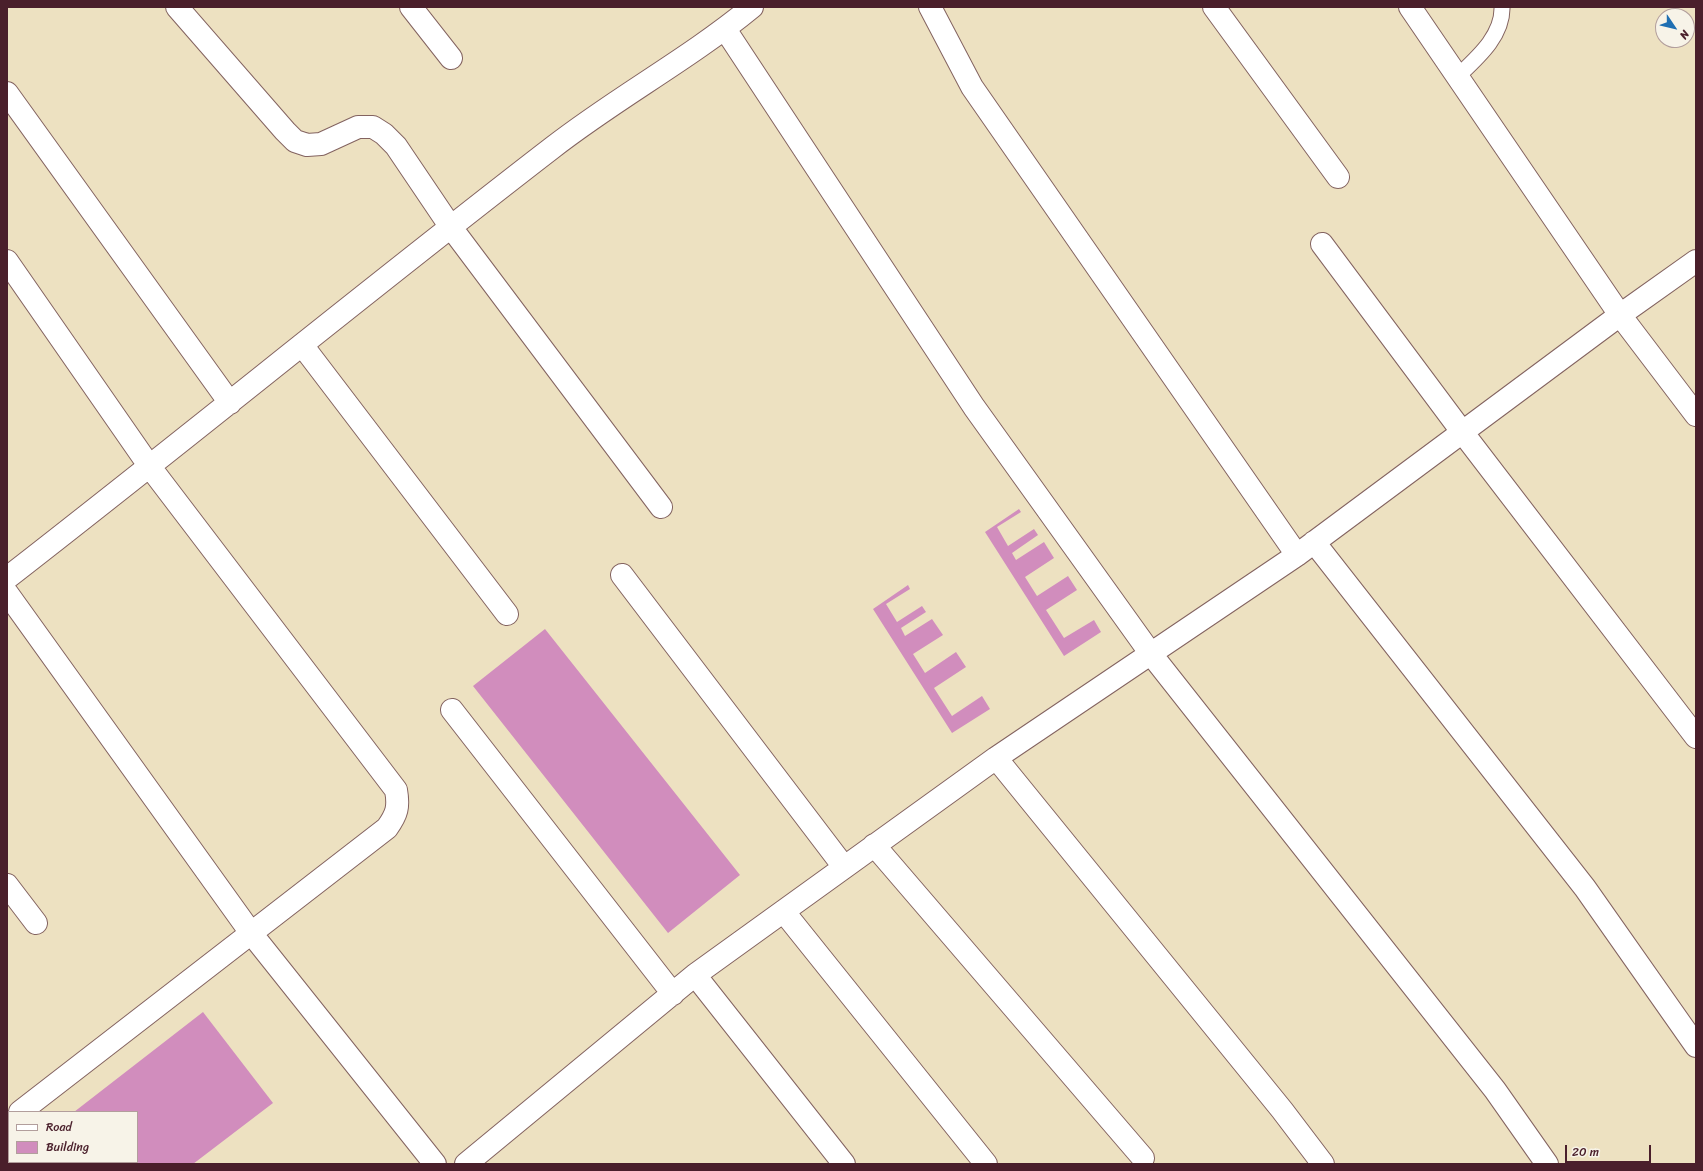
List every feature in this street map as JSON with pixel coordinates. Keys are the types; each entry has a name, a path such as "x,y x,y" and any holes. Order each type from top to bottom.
{"street":[{"path":"177,7 295,141 307,145 321,144 358,127 365,126 373,127 384,134 396,146 450,226 661,507"},
{"path":"411,7 451,58"},
{"path":"7,578 150,467 450,226 588,120 725,30 752,7"},
{"path":"930,7 972,87 1306,549 1585,888 1696,1046"},
{"path":"1214,7 1338,177"},
{"path":"1410,7 1620,315 1696,415"},
{"path":"725,30 974,406 1151,654 1495,1090 1547,1164"},
{"path":"7,93 230,403"},
{"path":"1322,244 1463,433 1696,737"},
{"path":"7,261 150,467 396,790 398,803 395,817 387,828 21,1111"},
{"path":"466,1164 696,975 996,758 1306,549 1620,315 1696,261"},
{"path":"302,345 507,614"},
{"path":"622,576 844,867"},
{"path":"7,593 251,933 435,1164"},
{"path":"452,710 673,994"},
{"path":"996,758 1282,1110 1323,1164"},
{"path":"874,845 1143,1158"},
{"path":"7,885 36,923"},
{"path":"784,912 986,1164"},
{"path":"696,975 844,1164"}],"lane":[{"path":"1457,77 1477,57 1495,35 1501,21 1502,7"}],"building":[{"path":"1019,509 1021,512 997,527 1008,546 1034,529 1038,535 1012,553 1016,560 1044,542 1054,558 1025,577 1037,596 1068,576 1077,590 1046,610 1064,638 1094,620 1101,632 1064,656 985,532"},
{"path":"908,585 910,589 886,604 897,622 922,606 926,612 901,628 905,636 932,619 943,635 913,654 925,673 956,652 966,667 934,688 952,716 982,696 990,709 952,733 873,609"},
{"path":"545,629 740,875 668,933 473,686"},
{"path":"203,1012 273,1103 193,1164 7,1164 138,1163 138,1111 75,1111"}]}
